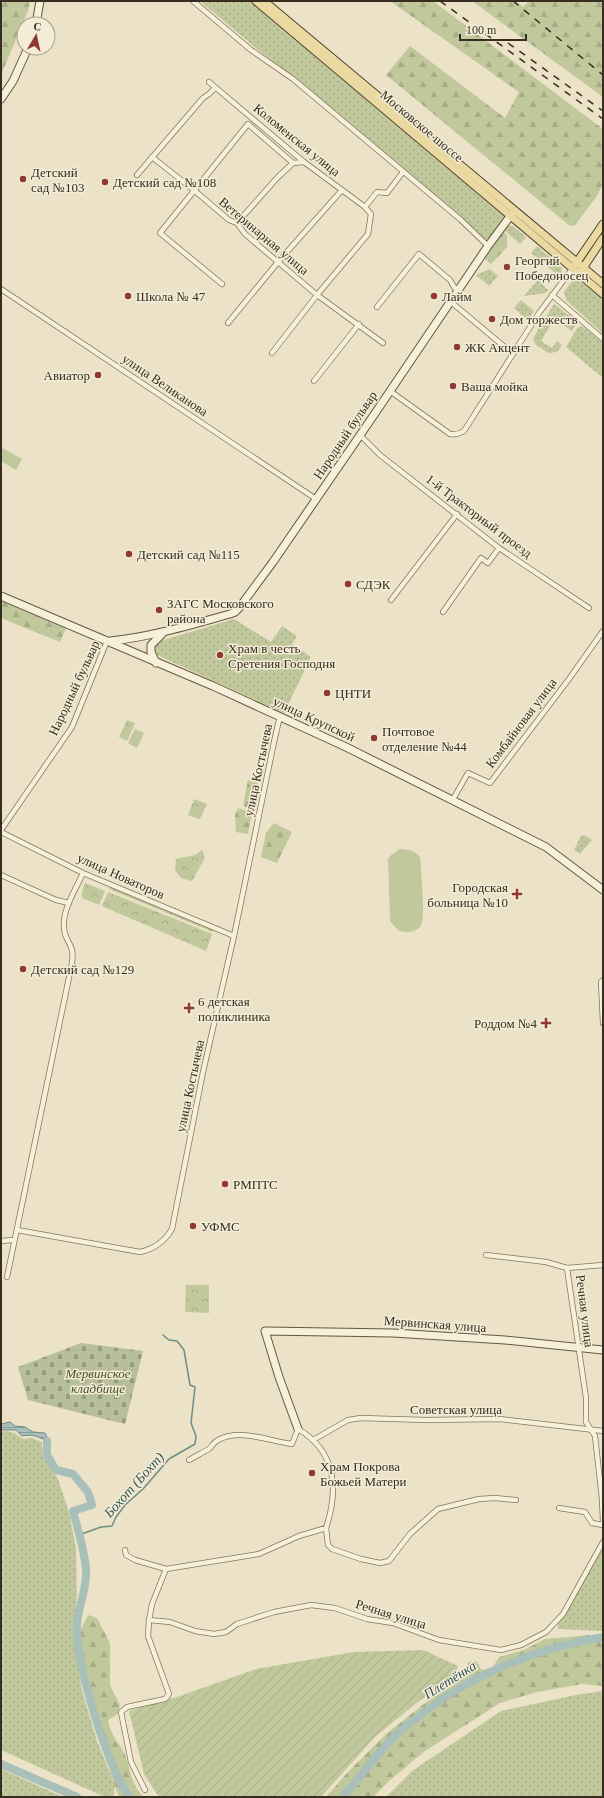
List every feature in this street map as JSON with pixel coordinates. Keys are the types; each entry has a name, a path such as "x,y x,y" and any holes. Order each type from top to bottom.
{"main road":[{"name":"Московское шоссе","path":"256,1 603,294"},
{"name":"Московское шоссе","path":"264,1 426,138 603,284"},
{"path":"575,271 577,262 603,224"},
{"path":"575,271 583,268 603,238"}],"street":[{"path":"37,16 40,1"},
{"path":"193,1 251,50 293,79 434,199 462,220 488,246"},
{"path":"1,99 13,81 24,56"},
{"name":"Коломенская улица","path":"210,82 215,88 304,162 371,214 368,234 317,295"},
{"path":"138,175 203,98 210,94 215,88"},
{"path":"222,284 160,233 248,124 293,164"},
{"name":"Ветеринарная улица","path":"152,157 229,220 237,223 245,234 317,295 359,324 383,343"},
{"path":"237,223 278,177 293,164 304,162"},
{"path":"365,208 377,192 387,193 404,172"},
{"path":"228,323 278,262 342,190"},
{"name":"Народный бульвар","path":"1,831 72,727 107,641 130,639 164,633 235,612 247,599 488,246 515,210"},
{"path":"377,307 419,254 450,280 454,287 459,290"},
{"path":"390,391 450,434 455,435 464,431 512,353 552,295 566,276 575,271"},
{"path":"566,276 575,271"},
{"name":"улица Великанова","path":"1,289 316,499"},
{"path":"272,352 317,295"},
{"path":"552,295 603,339"},
{"path":"451,302 512,353"},
{"path":"314,381 359,324"},
{"name":"1-й Тракторный проезд","path":"360,435 380,455 499,548 589,608"},
{"path":"391,600 457,514"},
{"path":"443,612 481,558 488,563 499,548"},
{"name":"улица Крупской","path":"1,596 280,716 546,848 603,890"},
{"name":"Комбайновая улица","path":"452,801 468,773 490,783 569,679 603,631"},
{"path":"156,662 151,652 151,645 164,633"},
{"path":"128,650 125,646 127,641 130,639"},
{"name":"улица Костычева","path":"17,1230 140,1252 152,1248 168,1237 172,1228 203,1072 234,936 280,716"},
{"name":"улица Новаторов","path":"1,831 83,872 234,936"},
{"path":"6,1277 74,952 64,928 64,918 83,872"},
{"path":"1,875 56,900 69,903"},
{"path":"603,980 601,982 603,1023"},
{"path":"1,1241 14,1240"},
{"path":"486,1255 546,1262 568,1268 603,1265"},
{"name":"Речная улица","path":"568,1268 586,1398 586,1422 595,1436 602,1499 603,1523"},
{"name":"Мервинская улица","path":"298,1429 279,1377 265,1331 393,1333 505,1340 603,1350"},
{"name":"Советская улица","path":"313,1440 348,1420 361,1418 426,1420 500,1419 603,1431"},
{"path":"189,1460 210,1448 217,1441 228,1436 258,1436 273,1442 292,1444 298,1429 313,1440 325,1453 332,1474 330,1516 326,1528 328,1545 332,1549 380,1563 389,1561 410,1534 438,1509 479,1499 496,1498 516,1500"},
{"path":"559,1508 585,1512 592,1523 603,1523"},
{"path":"125,1550 126,1555 135,1560 166,1569 259,1554 299,1536 326,1528"},
{"name":"Речная улица","path":"149,1620 170,1622 195,1631 214,1634 226,1632 237,1624 274,1612 311,1605 335,1608 367,1619 393,1623 440,1640 501,1650 521,1644 546,1632 563,1614 603,1542"},
{"path":"145,1790 131,1762 121,1712 127,1707 165,1699 170,1694 148,1636 152,1604 166,1569"}],"green space":[{"path":"1,1 30,1 26,16 16,16 16,39 1,75"},
{"path":"200,1 250,1 504,215 505,218 492,238 483,239"},
{"path":"390,1 433,1 603,129 603,183 597,196 575,225 570,226 386,75 410,46 505,118 519,92"},
{"path":"472,1 516,1 523,7 529,1 603,1 603,97"},
{"path":"506,225 513,226 526,237 520,244 503,229"},
{"path":"501,230 507,235 507,247 491,264 483,257"},
{"path":"537,246 561,267 562,272 559,276 545,265 545,262 542,262 531,253"},
{"path":"490,269 498,276 489,286 476,275"},
{"path":"576,279 603,299 603,334 566,300 564,292 573,280"},
{"path":"538,280 548,290 546,293 524,296"},
{"path":"521,300 534,311 528,320 514,308"},
{"path":"554,304 575,320 576,324 572,331 554,319 541,341 552,348 557,341 562,345 557,352 548,353 535,344 533,338"},
{"path":"582,326 603,343 603,378 566,347 578,327"},
{"path":"1,447 22,459 16,470 1,461"},
{"path":"1,600 66,628 60,642 1,618"},
{"path":"234,619 271,642 282,626 297,636 292,644 311,657 284,713 155,654 154,646 160,641"},
{"path":"127,720 135,723 127,741 119,737"},
{"path":"135,729 144,733 137,748 128,743"},
{"path":"248,780 258,783 253,809 243,806"},
{"path":"194,799 207,804 200,819 188,815"},
{"path":"238,808 252,813 248,834 236,832 235,815"},
{"path":"274,823 292,832 277,863 261,857 266,833"},
{"path":"584,835 592,840 580,854 574,850 581,836"},
{"path":"400,849 406,849 416,853 420,857 423,918 418,929 412,932 398,930 390,921 388,859"},
{"path":"202,850 205,858 192,881 181,878 175,870 176,859 195,855"},
{"path":"85,883 105,891 99,905 82,898"},
{"path":"111,886 214,929 213,932 109,889"},
{"path":"108,892 212,934 206,951 102,906"},
{"path":"186,1285 209,1285 209,1313 185,1312"},
{"name":"Мервинское кладбище","path":"81,1343 143,1351 125,1424 28,1400 18,1367"},
{"path":"6,1431 14,1433 23,1439 32,1438 42,1442 43,1456 58,1479 69,1512 76,1549 77,1596 73,1635 82,1691 97,1741 115,1785 113,1797 105,1797 1,1750 1,1432"},
{"path":"603,1545 603,1631 558,1629 558,1624"},
{"path":"88,1615 97,1618 110,1643 110,1685 120,1705 118,1714 108,1720 109,1726 124,1752 134,1783 144,1797 119,1797 100,1742 102,1726 89,1693 82,1661 79,1633"},
{"path":"590,1635 597,1638 603,1637 603,1686 582,1684 537,1692 500,1703 425,1751 389,1781 373,1797 326,1797 348,1772 386,1734 429,1700 460,1680 469,1662 476,1661 482,1670 493,1667 499,1657 524,1650 545,1639"},
{"path":"423,1650 458,1666 454,1678 419,1701 376,1736 321,1797 159,1797 144,1774 129,1711 180,1696 256,1669 354,1652"},
{"path":"603,1691 603,1797 386,1797 412,1771 501,1711 576,1695"},
{"path":"1,1769 63,1797 1,1797"}],"water":[{"path":"10,1422 15,1426 25,1427 33,1432 45,1433 48,1439 47,1442 35,1436 22,1436 16,1430 1,1430 1,1424"}],"waterway":[{"name":"Бохот (Бохт)","path":"79,1535 101,1527 112,1526 116,1517 125,1505 143,1489 169,1459 195,1444 196,1436 191,1423 195,1387 190,1385 184,1350 177,1341 169,1340 163,1335"},
{"path":"47,1441 47,1455 56,1470 73,1474 88,1492 92,1505 73,1511 86,1567 85,1587 77,1624 78,1642 87,1688 102,1738 120,1782 129,1797"},
{"name":"Плетёнка","path":"343,1797 399,1732 439,1701 460,1688 505,1665 529,1656 553,1648 603,1637"},
{"path":"1,1764 77,1797"}],"railway":[{"path":"440,1 603,119"},
{"path":"513,1 603,75"},
{"path":"508,43 603,111"}],"place":[{"name":"Детский сад №103","path":"23,179"},
{"name":"Детский сад №108","path":"105,182"},
{"name":"Георгий Победоносец","path":"507,267"},
{"name":"Школа № 47","path":"128,296"},
{"name":"Лайм","path":"434,296"},
{"name":"Дом торжеств","path":"492,319"},
{"name":"ЖК Акцент","path":"457,347"},
{"name":"Авиатор","path":"98,375"},
{"name":"Ваша мойка","path":"453,386"},
{"name":"Детский сад №115","path":"129,554"},
{"name":"СДЭК","path":"348,584"},
{"name":"ЗАГС Московского района","path":"159,610"},
{"name":"Храм в честь Сретения Господня","path":"220,655"},
{"name":"ЦНТИ","path":"327,693"},
{"name":"Почтовое отделение №44","path":"374,738"},
{"name":"Городская больница №10","path":"517,894"},
{"name":"Детский сад №129","path":"23,969"},
{"name":"6 детская поликлиника","path":"189,1008"},
{"name":"Роддом №4","path":"546,1023"},
{"name":"РМПТС","path":"225,1184"},
{"name":"УФМС","path":"193,1226"},
{"name":"Храм Покрова Божьей Матери","path":"312,1473"}]}
